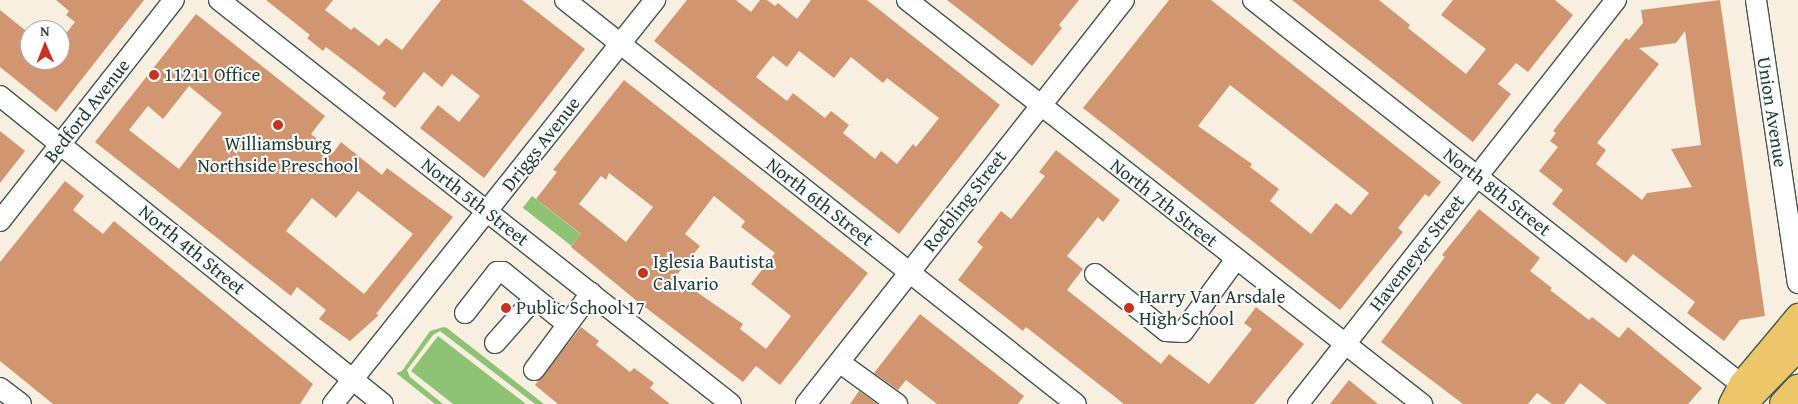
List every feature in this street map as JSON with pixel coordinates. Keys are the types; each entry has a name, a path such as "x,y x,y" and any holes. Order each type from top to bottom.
{"highway":[{"path":"1784,404 1798,389"}],"main road":[{"path":"1738,397 1798,316"},
{"path":"1738,397 1798,347"}],"street":[{"name":"Bedford Avenue","path":"0,221 174,0"},
{"name":"North 5th Street","path":"219,0 731,404"},
{"name":"North 6th Street","path":"565,0 1076,404"},
{"name":"Driggs Avenue","path":"333,404 488,212 655,0"},
{"name":"North 7th Street","path":"907,0 1422,404"},
{"name":"Roebling Street","path":"806,404 1124,0"},
{"name":"North 8th Street","path":"1252,0 1477,177 1738,397"},
{"name":"Union Avenue","path":"1756,0 1790,179 1798,283"},
{"name":"Havemeyer Street","path":"1298,404 1477,177 1608,3"},
{"name":"North 4th Street","path":"0,96 383,404"},
{"path":"1095,274 1166,331 1182,332 1236,259"},
{"path":"465,313 497,272 507,274 567,324"},
{"path":"534,370 591,293"},
{"path":"495,343 535,298"},
{"path":"839,362 897,404"},
{"path":"0,388 21,404"}],"green space":[{"path":"532,196 581,234 572,246 523,208"},
{"path":"444,327 544,404 535,404 440,331 433,335 407,370 410,377 443,404 435,404 396,373 402,371 430,331"},
{"path":"438,336 526,404 453,404 411,371"}],"building":[{"path":"56,0 144,0 56,112 0,67 0,10 20,26 20,70 70,70 70,28 75,22 66,15 69,11"},
{"path":"266,0 333,0 325,10 351,30 354,27 379,46 386,38 402,50 441,0 522,0 585,49 484,178 420,128 438,105 459,122 480,96 452,74 442,87 424,72 395,108 382,98 386,93 326,47 323,51 307,38 310,35"},
{"path":"687,0 736,0 751,12 760,0 767,0 775,6 778,3 797,19 811,0 867,0 1000,105 899,234 654,41","holes":["799,51 834,78 851,57 883,83 887,78 939,118 916,147 913,144 897,164 881,151 875,159 843,133 849,125 831,111 825,118 793,93 787,101 756,77 773,56 787,67"]},
{"path":"947,0 1079,0 1059,25 1062,28 1032,66"},
{"path":"1169,0 1211,0 1441,182 1429,197 1425,194 1398,228 1403,232 1340,310 1083,108","holes":["1230,85 1369,193 1351,215 1336,203 1311,234 1270,201 1279,189 1250,167 1252,164 1198,126"]},
{"path":"1292,0 1379,0 1410,25 1408,28 1466,74 1486,49 1441,15 1453,0 1555,0 1573,15 1528,72 1516,63 1498,84 1511,94 1473,142"},
{"path":"1720,0 1765,316 1740,320 1724,341 1687,313 1695,302 1633,254 1626,263 1552,204 1563,190 1539,171 1558,147 1550,141 1556,133 1553,131 1626,38 1629,40 1643,23 1641,10","holes":["1685,31 1701,145 1671,149 1692,187 1647,193 1642,200 1596,164 1606,150 1597,143 1659,64 1639,48 1676,43"]},
{"path":"196,14 325,116 311,134 333,153 341,142 382,175 387,168 453,217 376,314 379,315 350,341 319,319 326,310 297,287 291,296 95,142","holes":["189,86 222,113 179,169 129,130 148,106 163,119","358,191 413,234 364,294 286,231 312,198 336,218"]},
{"path":"624,80 868,273 780,385 756,366 743,382 637,301 571,247 581,234 536,199 557,172 553,170","holes":["609,173 653,207 626,242 579,204 601,176 606,180","714,196 745,221 741,227 775,253 751,284 791,316 766,349 740,329 743,324 675,277 700,246 685,234"]},
{"path":"0,131 25,151 0,183"},
{"path":"1056,150 1120,200 1103,222 1098,217 1067,256 1083,269 1067,290 1161,364 1169,354 1209,384 1252,329 1244,323 1256,307 1304,344 1254,404 1124,404 1026,327 1023,331 958,280 983,247 977,242 1001,211 1011,219 1045,176 1039,172"},
{"path":"65,181 84,196 73,210 103,234 114,221 313,384 300,404 53,404 0,361 0,262"},
{"path":"1479,209 1540,258 1530,271 1552,288 1550,290 1589,320 1592,317 1619,338 1628,327 1702,388 1688,404 1607,404 1580,383 1564,404 1552,404 1537,393 1528,404 1463,404 1381,342 1445,257 1442,255"},
{"path":"920,314 1024,396 1018,404 937,404 906,380 898,390 874,373"},
{"path":"581,327 599,341 596,345 630,372 634,368 654,383 650,388 670,404 558,404 535,385"},
{"path":"1349,380 1378,404 1330,404"},
{"path":"859,391 877,404 850,404"}],"place":[{"name":"11211 Office","path":"154,75"},
{"name":"Williamsburg Northside Preschool","path":"278,125"},
{"name":"Iglesia Bautista Calvario","path":"643,273"},
{"name":"Public School 17","path":"506,308"},
{"name":"Harry Van Arsdale High School","path":"1129,308"}]}
